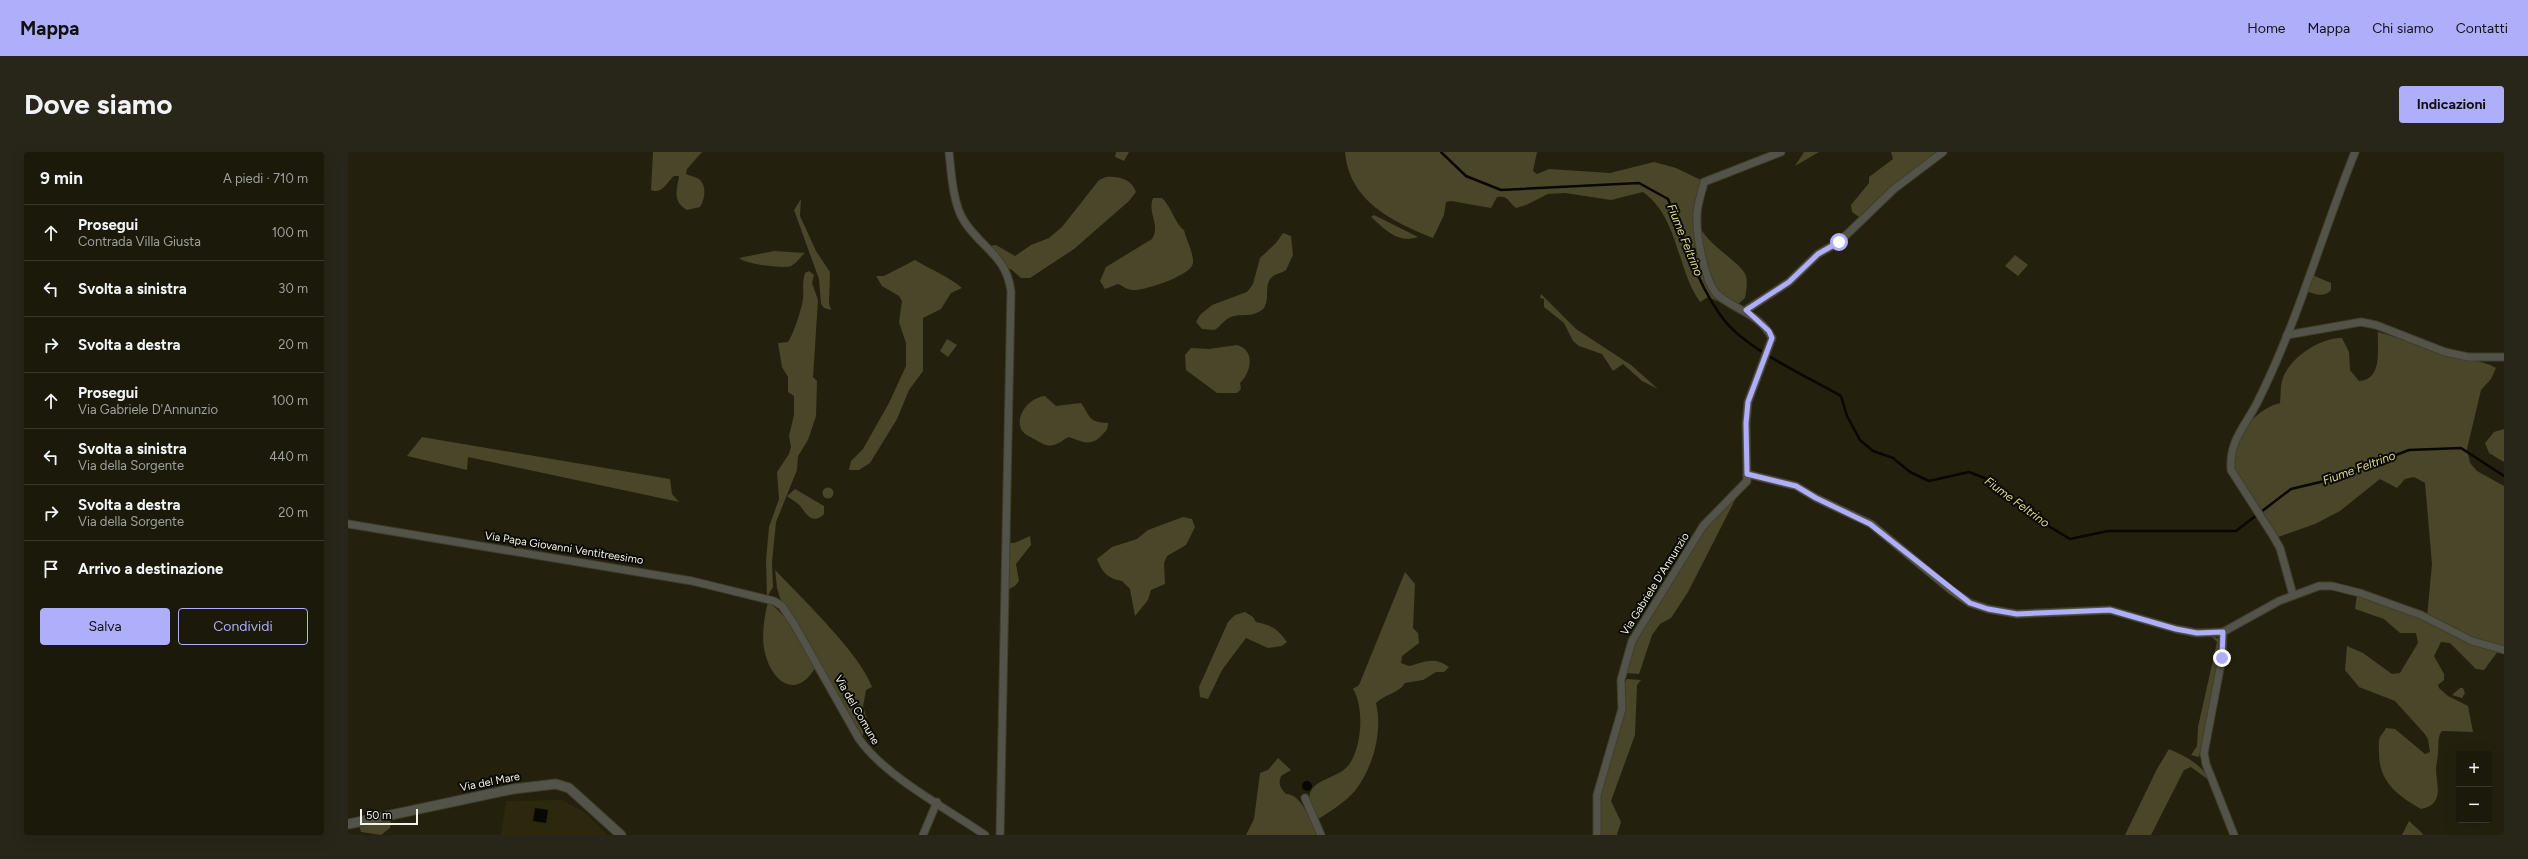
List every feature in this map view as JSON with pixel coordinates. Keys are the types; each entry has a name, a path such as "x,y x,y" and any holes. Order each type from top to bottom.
{"street":[{"path":"949,152 954,191 963,220 978,238 995,253 1006,269 1011,291 1000,835"},
{"path":"1781,152 1705,180 1696,214 1706,276 1718,295 1746,310 1769,331 1772,338 1748,402 1746,423 1747,474 1796,486 1816,498 1870,524 1951,590 1970,603 1988,609 2017,614 2110,610 2176,629 2197,633 2223,632 2293,595 2319,586 2332,586 2360,593 2421,615 2472,641 2504,650"},
{"path":"1746,310 1789,282 1818,254 1839,242 1894,189 1943,152"},
{"path":"2293,595 2280,548 2231,470 2230,456 2233,442 2241,433 2258,401 2287,335 2355,152"},
{"path":"2287,335 2361,322 2376,325 2445,352 2468,357 2504,357"},
{"name":"Via Gabriele D'Annunzio","path":"1597,835 1596,795 1622,709 1621,680 1632,640 1703,526 1747,481 1747,474"},
{"name":"Via Papa Giovanni Ventitreesimo","path":"348,524 692,580 774,601"},
{"name":"Via del Comune","path":"774,601 782,606 794,624 859,739 870,754 907,783 985,835"},
{"path":"2223,632 2222,658 2204,753 2206,764 2234,835"},
{"name":"Via del Mare","path":"348,824 513,789 556,784 569,788 621,835"},
{"path":"1305,798 1321,835"},
{"path":"923,835 937,802"}],"shaded area":[{"path":"653,152 702,152 687,169 686,174 699,179 702,182 704,197 700,207 687,210 679,203 677,199 677,191 679,176 674,176 658,191 651,190"},
{"path":"1116,152 1129,152 1124,161 1115,157"},
{"path":"1345,152 1537,152 1533,171 1537,174 1549,169 1610,173 1654,162 1676,168 1703,181 1698,206 1698,221 1701,229 1707,237 1743,271 1747,281 1745,298 1737,305 1722,303 1708,297 1700,302 1692,289 1671,229 1664,215 1655,203 1643,192 1611,200 1565,193 1548,194 1526,205 1516,208 1504,197 1497,197 1491,208 1451,201 1446,202 1444,215 1433,238 1389,217 1364,197 1355,184 1348,169"},
{"path":"1804,152 1819,152 1795,166"},
{"path":"1891,152 1939,152 1862,219 1852,212 1851,205 1869,183 1869,177 1893,159"},
{"path":"1106,177 1115,177 1128,181 1136,192 1129,201 1074,249 1030,278 1021,278 1012,270 1001,265 988,246 996,245 1015,256 1031,245 1049,238 1062,227 1099,180"},
{"path":"1153,198 1162,198 1181,228 1184,230 1191,251 1193,263 1190,268 1176,278 1146,288 1132,290 1118,284 1105,289 1100,281 1106,267 1152,239 1155,229 1152,209"},
{"path":"801,199 800,216 816,251 830,272 829,303 831,310 824,308 821,304 819,279 794,210"},
{"path":"1374,215 1418,237 1404,239 1392,234 1371,217"},
{"path":"1283,233 1291,236 1293,255 1286,270 1273,276 1269,280 1267,288 1267,301 1263,309 1259,312 1251,314 1231,317 1214,330 1202,329 1196,322 1200,315 1212,305 1247,292 1253,284 1260,258 1276,243"},
{"path":"774,251 805,253 797,262 787,267 756,264 739,258"},
{"path":"2015,255 2028,265 2018,276 2005,266"},
{"path":"915,260 962,288 951,293 941,309 923,318 923,371 909,390 897,419 870,463 859,470 849,470 851,461 863,449 889,403 906,366 906,343 899,322 902,301 899,296 882,286 876,276 884,276"},
{"path":"809,271 814,275 812,283 818,300 813,377 817,381 816,416 808,440 798,456 797,470 776,522 772,562 773,587 767,597 766,560 769,527 779,499 777,472 789,454 791,447 789,436 794,415 794,396 788,392 788,377 782,367 778,343 788,342 793,333 802,304 803,280 805,273"},
{"path":"2310,274 2331,283 2331,290 2322,295 2304,291"},
{"path":"1541,294 1576,329 1631,365 1658,389 1642,381 1623,364 1613,371 1602,354 1579,346 1573,341 1564,323 1544,307 1544,299 1540,298"},
{"path":"2378,332 2452,357 2478,361 2496,368 2491,379 2481,390 2467,449 2470,463 2477,471 2504,486 2504,647 2472,639 2427,617 2432,564 2425,483 2414,477 2405,479 2397,488 2380,479 2340,511 2315,524 2275,538 2233,465 2236,444 2244,428 2261,412 2280,403 2283,378 2292,363 2299,356 2325,341 2342,338 2349,352 2350,370 2359,381 2367,379 2375,370 2377,362"},
{"path":"947,339 957,345 948,357 940,351"},
{"path":"1237,345 1247,352 1250,362 1247,374 1240,383 1241,389 1237,393 1217,393 1186,370 1185,355 1191,348 1209,349"},
{"path":"1045,396 1056,406 1081,403 1093,420 1108,423 1108,427 1098,439 1094,441 1083,442 1069,437 1058,444 1046,445 1024,433 1021,429 1020,423 1022,412 1026,407 1034,399"},
{"path":"2504,429 2504,462 2489,453 2485,443 2494,432"},
{"path":"422,437 670,479 672,494 679,502 468,457 467,470 407,456"},
{"path":"828,487 832,489 834,493 832,497 828,499 824,497 822,493 824,489"},
{"path":"795,489 824,506 824,514 817,519 813,519 808,516 800,506 787,496"},
{"path":"1740,490 1688,592 1671,618 1660,624 1652,635 1639,674 1625,673 1629,651 1701,531"},
{"path":"1183,517 1192,519 1195,527 1186,545 1167,556 1164,563 1165,584 1151,590 1148,600 1135,616 1130,589 1122,581 1109,577 1101,568 1097,559 1112,547 1137,539 1148,530"},
{"path":"1030,536 1031,545 1016,564 1019,581 1015,586 1007,590 1008,543 1014,543"},
{"path":"775,570 814,610 843,643 866,674 872,687 866,690 863,707 868,721 861,740 824,670 782,604 777,588"},
{"path":"1405,572 1415,584 1413,628 1418,633 1419,643 1402,656 1401,663 1409,666 1434,661 1449,667 1444,672 1436,672 1423,680 1405,683 1399,690 1376,703 1378,725 1375,749 1361,783 1350,796 1317,820 1309,798 1311,791 1317,784 1346,768 1356,752 1360,730 1360,718 1357,697 1353,689 1359,685"},
{"path":"2357,595 2425,618 2499,650 2484,670 2476,669 2450,643 2441,642 2434,656 2444,674 2444,680 2438,685 2439,688 2448,696 2468,706 2473,732 2442,731 2440,733 2436,768 2438,794 2433,803 2428,807 2421,809 2405,799 2391,787 2382,772 2379,741 2386,728 2395,729 2425,754 2430,752 2428,739 2395,701 2359,687 2345,670 2347,646 2363,653 2392,674 2400,673 2418,643 2416,633 2400,633 2384,619 2355,609"},
{"path":"768,602 776,608 790,624 815,668 808,678 800,683 793,685 779,679 768,663 765,653 763,634"},
{"path":"1245,612 1253,617 1256,622 1274,628 1287,642 1282,646 1268,648 1246,638 1222,670 1208,699 1200,697 1199,687 1228,622 1235,615"},
{"path":"2210,635 2221,640 2219,663 2199,757 2191,755 2197,746 2198,727 2217,642"},
{"path":"1627,679 1641,680 1637,685 1635,735 1611,801 1621,822 1617,835 1600,835 1599,802 1624,684"},
{"path":"2460,688 2463,688 2465,693 2462,698 2452,695"},
{"path":"2169,749 2198,765 2210,781 2191,767 2184,770 2151,835 2125,835 2157,769"},
{"path":"1278,758 1291,770 1281,776 1281,788 1286,794 1292,795 1301,804 1309,816 1317,835 1246,835 1254,819 1260,773 1268,770"},
{"path":"1307,781 1312,786 1307,791 1302,786"},
{"path":"562,800 585,812 607,835 501,835 506,801"},
{"path":"535,808 548,810 546,823 533,821"},
{"path":"391,818 390,828 381,835 361,832 359,825"},
{"path":"2409,821 2422,833 2423,835 2402,835"}],"waterway":[{"name":"Fiume Feltrino","path":"1441,152 1466,176 1501,190 1639,183 1668,199 1699,277 1714,306 1724,320 1747,342 1762,352 1841,396 1847,416 1860,440 1873,451 1893,458 1910,472 1929,481 1969,472 1987,479 2000,488 2027,513 2070,539 2108,531 2236,531 2291,489 2333,479 2409,450 2461,448 2504,476"}],"route":[{"path":"1839,242 1818,254 1789,282 1746,310 1769,331 1772,338 1748,402 1746,423 1747,474 1772,478 1796,486 1816,498 1870,524 1896,543 1951,590 1970,603 1988,609 2017,614 2110,610 2126,616 2154,622 2176,629 2197,633 2223,632 2224,641 2222,658"}]}
